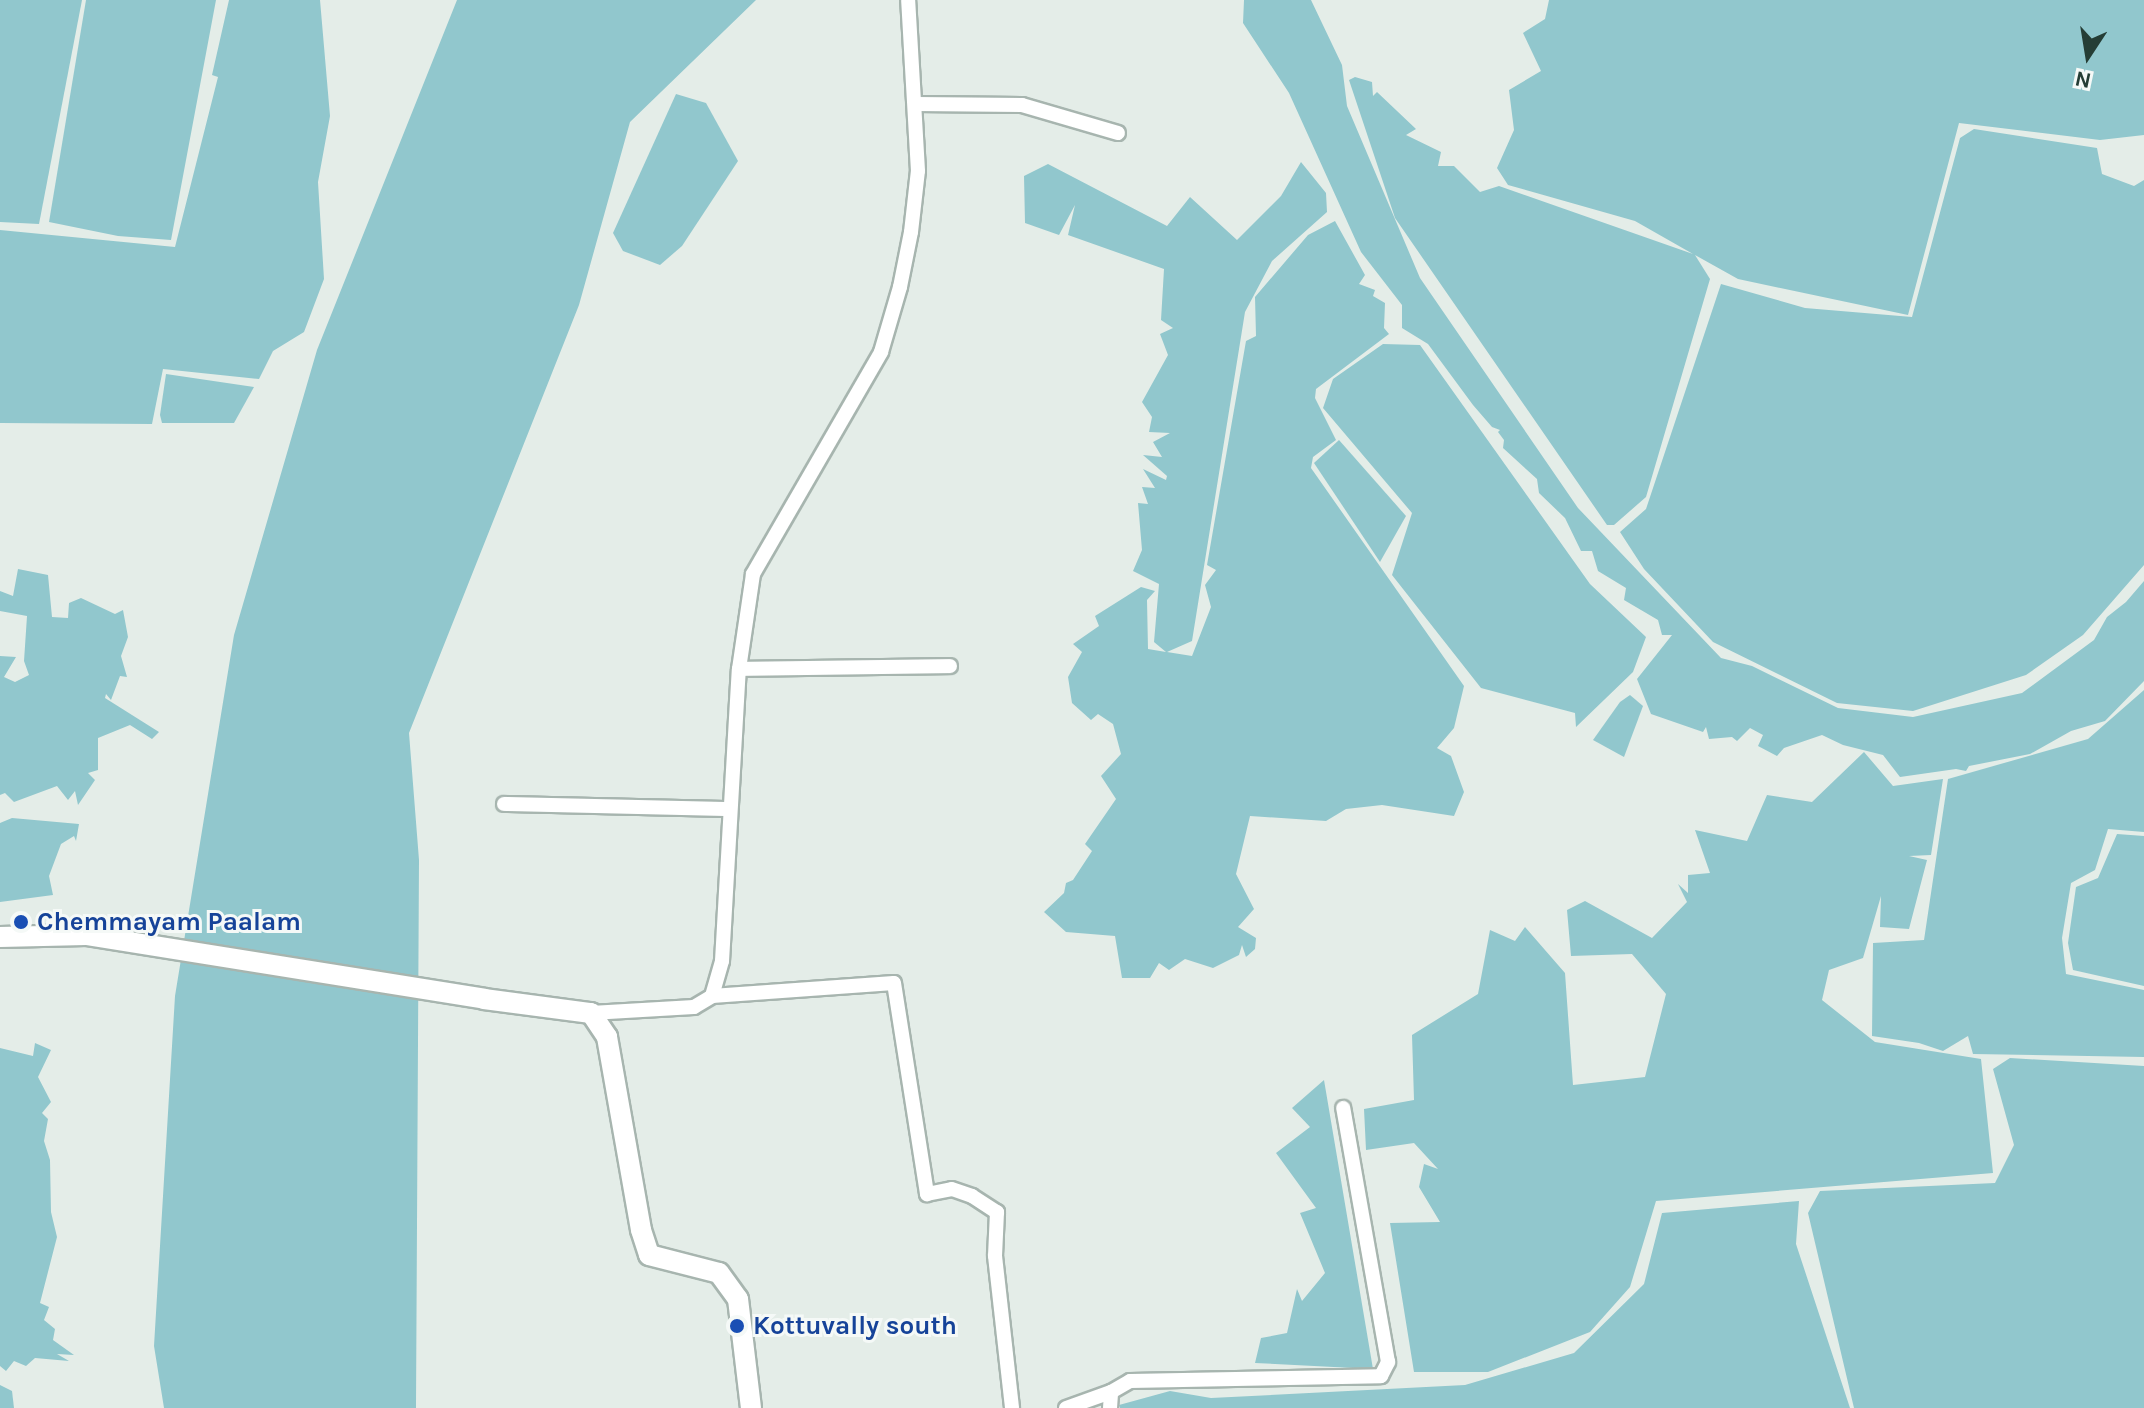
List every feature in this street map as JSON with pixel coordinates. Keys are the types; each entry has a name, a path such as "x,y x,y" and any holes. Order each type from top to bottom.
{"main road":[{"path":"0,937 86,935 484,999 591,1013 607,1037 641,1230 649,1255 719,1273 738,1299 751,1408"}],"street":[{"path":"712,996 722,961 739,669 753,574 881,352 900,287 911,232 918,171 908,0"},
{"path":"916,104 1022,105 1118,133"},
{"path":"739,669 950,666"},
{"path":"504,804 729,809"},
{"path":"591,1013 694,1007 712,996 894,983 927,1194 952,1189 972,1196 997,1212 995,1256 1012,1408"},
{"path":"1066,1408 1111,1392 1130,1381 1381,1376 1388,1362 1343,1108"},
{"path":"1110,1408 1111,1392"}],"water":[{"path":"0,0 82,0 39,224 0,222"},
{"path":"86,0 216,0 171,240 118,236 49,222"},
{"path":"229,0 320,0 330,116 318,182 324,279 304,332 273,351 259,379 163,369 152,424 0,423 0,230 175,247 218,77 212,75"},
{"path":"457,0 756,0 630,122 579,305 409,733 419,860 416,1408 164,1408 154,1346 175,996 234,635 317,350"},
{"path":"1244,0 1311,0 1342,65 1347,106 1420,278 1578,508 1721,658 1752,666 1838,708 1913,717 2022,693 2094,640 2107,617 2126,602 2144,581 2144,681 2105,721 2071,731 2030,754 1969,766 1966,771 1956,769 1900,777 1883,755 1843,745 1822,735 1784,748 1777,756 1758,746 1763,735 1750,728 1737,741 1732,737 1709,739 1706,727 1703,732 1651,714 1637,679 1672,635 1662,635 1658,620 1624,600 1626,588 1598,571 1592,551 1581,551 1565,518 1539,493 1537,479 1503,448 1500,430 1492,427 1473,405 1428,344 1402,328 1402,305 1361,252 1289,93 1243,23"},
{"path":"1549,0 2144,0 2144,135 2100,140 1959,123 1908,315 1738,279 1695,255 1710,279 1646,497 1614,525 1607,525 1395,218 1349,80 1355,77 1372,82 1373,96 1377,92 1416,129 1406,135 1441,152 1438,166 1454,166 1480,192 1499,186 1693,254 1635,221 1508,185 1497,168 1514,130 1509,90 1541,71 1523,33 1545,19"},
{"path":"676,94 706,103 738,161 682,246 660,265 623,251 613,233"},
{"path":"1974,129 2097,148 2102,174 2134,186 2144,180 2144,565 2083,635 2026,675 1913,711 1837,703 1713,642 1644,569 1620,532 1646,509 1721,284 1805,308 1912,317 1960,138"},
{"path":"1301,162 1326,193 1327,212 1272,261 1245,312 1192,641 1167,652 1192,656 1211,607 1205,585 1216,570 1207,565 1246,341 1256,336 1255,297 1308,235 1335,221 1365,275 1359,284 1375,290 1373,296 1385,303 1384,328 1389,334 1316,389 1315,398 1336,440 1313,457 1311,468 1464,686 1454,728 1437,748 1451,756 1464,792 1454,816 1382,805 1346,809 1326,821 1250,816 1236,874 1254,909 1238,927 1256,938 1255,949 1246,957 1242,945 1239,955 1213,968 1185,959 1169,970 1159,963 1150,978 1122,978 1115,936 1066,932 1044,912 1064,893 1066,883 1073,880 1092,851 1085,844 1116,799 1101,776 1121,754 1113,724 1098,714 1091,720 1072,703 1068,677 1082,652 1073,644 1099,626 1095,616 1141,587 1155,591 1147,600 1148,649 1166,652 1154,642 1159,584 1133,571 1142,550 1138,503 1148,504 1142,487 1155,488 1143,469 1166,480 1167,476 1143,455 1162,457 1153,442 1170,433 1149,432 1152,417 1142,402 1168,355 1160,334 1173,328 1161,320 1164,269 1068,235 1075,205 1059,235 1025,223 1024,176 1048,164 1167,226 1190,197 1237,240 1281,196"},
{"path":"1383,344 1420,345 1590,584 1646,637 1633,672 1576,727 1575,713 1481,688 1392,575 1412,513 1323,408 1333,379"},
{"path":"166,374 254,387 234,423 162,423 160,415"},
{"path":"1339,440 1406,516 1380,562 1314,463"},
{"path":"18,569 48,575 52,617 68,618 69,603 81,598 115,614 123,610 128,637 121,656 127,677 120,676 111,700 106,694 105,698 159,732 152,739 130,725 98,738 98,770 88,773 95,780 78,805 75,791 68,800 57,786 14,802 5,793 0,795 0,656 16,657 4,677 15,682 29,675 24,661 27,616 0,611 0,591 13,596"},
{"path":"2144,690 2144,832 2108,829 2095,870 2071,883 2062,938 2066,974 2144,990 2144,1057 1973,1054 1968,1036 1943,1051 1919,1043 1872,1036 1873,943 1924,940 1948,779 2088,739"},
{"path":"1630,695 1643,706 1624,757 1593,740 1620,702"},
{"path":"1864,752 1893,786 1943,779 1931,855 1909,856 1927,860 1909,929 1880,927 1881,896 1863,958 1829,970 1822,1000 1875,1042 1981,1059 1993,1173 1656,1201 1630,1287 1590,1332 1488,1372 1414,1372 1390,1223 1440,1222 1419,1187 1424,1164 1438,1169 1414,1143 1366,1150 1364,1109 1414,1100 1412,1035 1478,994 1490,930 1515,941 1525,927 1565,973 1573,1085 1645,1077 1666,994 1632,954 1571,956 1567,910 1585,901 1652,938 1687,902 1678,884 1688,893 1688,875 1710,873 1695,830 1747,841 1767,795 1812,802"},
{"path":"12,818 79,824 76,841 74,836 61,844 49,876 53,895 0,902 0,823"},
{"path":"2117,834 2144,836 2144,986 2073,970 2068,943 2076,887 2098,878"},
{"path":"35,1043 51,1050 38,1077 51,1102 42,1113 48,1119 44,1141 50,1160 51,1212 57,1237 40,1303 49,1307 44,1320 55,1329 53,1340 74,1355 57,1354 69,1361 35,1358 26,1366 14,1361 6,1371 0,1366 0,1048 33,1056"},
{"path":"2010,1058 2144,1066 2144,1408 1854,1408 1808,1213 1820,1191 1995,1183 2014,1145 1993,1069"},
{"path":"1324,1080 1373,1369 1255,1363 1261,1338 1287,1333 1297,1289 1302,1301 1325,1273 1300,1213 1316,1208 1276,1153 1310,1127 1292,1108"},
{"path":"1799,1201 1796,1244 1850,1408 1120,1408 1119,1405 1170,1391 1211,1398 1465,1385 1574,1353 1644,1284 1662,1213"},
{"path":"0,1385 12,1391 14,1408 0,1408"}],"place":[{"name":"Chemmayam Paalam","path":"21,922"},
{"name":"Kottuvally south","path":"737,1326"}]}
